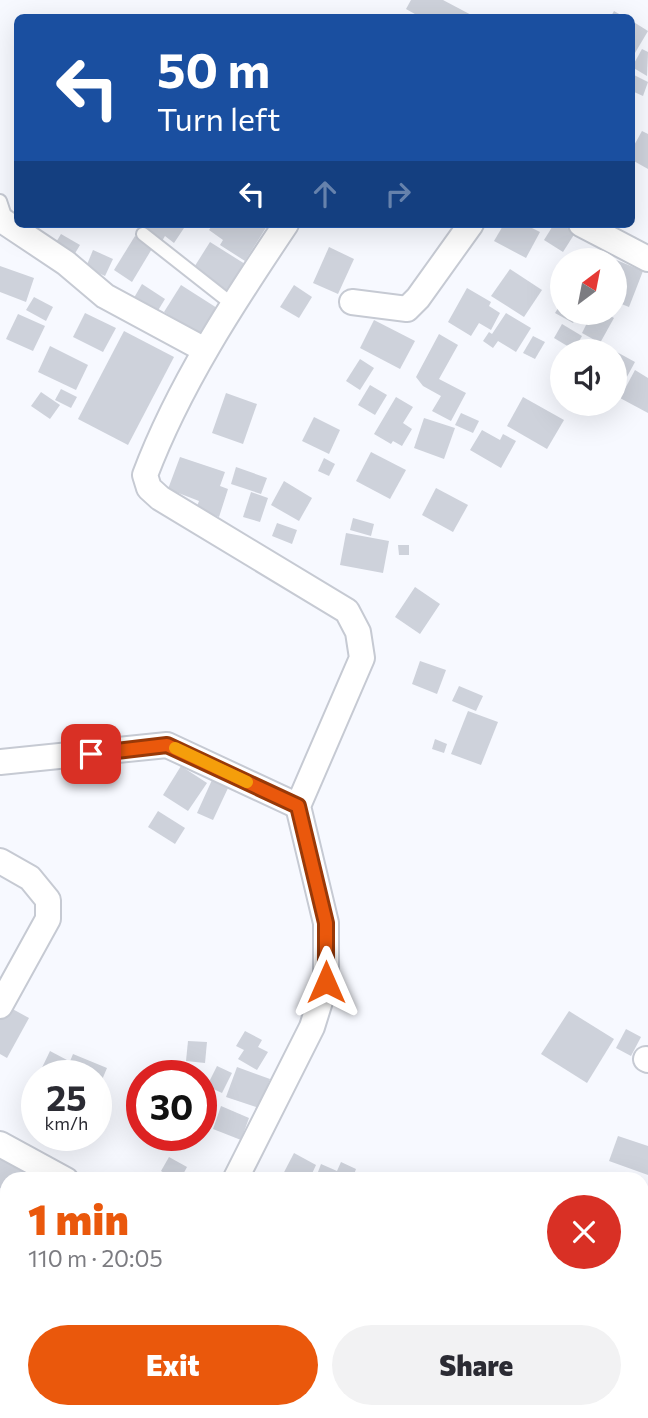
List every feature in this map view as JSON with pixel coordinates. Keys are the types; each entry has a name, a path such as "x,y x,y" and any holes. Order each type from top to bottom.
{"street":[{"path":"20,228 105,296 205,350"},
{"path":"239,1172 312,1027 326,982 326,923 298,806 362,658 358,632 347,611 160,498 149,488 145,475 205,350 232,304 283,228"},
{"path":"352,302 407,309 418,298 468,228"},
{"path":"590,228 648,259"},
{"path":"0,762 167,745 298,806"},
{"path":"0,860 30,878 48,900 48,919 0,1006"},
{"path":"0,1144 51,1172"}],"lane":[{"path":"142,234 232,304"}],"building":[{"path":"411,0 443,0 469,14 415,14 406,9"},
{"path":"635,23 648,31 635,53"},
{"path":"642,49 648,52 647,76 635,69 635,62"},
{"path":"635,76 648,82 643,96 635,92"},
{"path":"642,131 648,134 648,169 635,162 635,144"},
{"path":"143,228 184,228 174,243 165,236 162,241"},
{"path":"266,228 245,261 220,245 223,240 209,230"},
{"path":"502,228 532,228 540,232 526,258 494,241"},
{"path":"552,228 567,228 575,233 566,248 557,248 544,240"},
{"path":"61,234 80,245 71,260 52,249"},
{"path":"135,236 153,247 132,282 114,270"},
{"path":"210,242 245,264 228,291 193,269"},
{"path":"329,247 354,259 338,294 313,283"},
{"path":"93,250 113,259 105,276 86,267"},
{"path":"627,264 643,271 629,307 627,306"},
{"path":"0,266 34,278 26,302 0,292"},
{"path":"510,269 542,290 524,317 491,296"},
{"path":"142,284 165,299 154,317 131,303"},
{"path":"181,285 217,308 200,335 164,312"},
{"path":"294,285 312,297 299,318 280,307"},
{"path":"467,288 491,302 489,306 500,313 491,330 479,323 471,336 448,322"},
{"path":"34,297 53,307 46,321 26,310"},
{"path":"85,313 116,328 103,352 73,337"},
{"path":"506,313 531,328 516,352 498,341 493,348 483,341 489,332 492,334"},
{"path":"18,314 45,326 33,351 6,339"},
{"path":"374,320 415,341 400,369 360,348"},
{"path":"561,326 582,336 580,339 554,338"},
{"path":"586,326 610,326 602,339 593,339 582,333"},
{"path":"124,331 174,357 128,445 78,419"},
{"path":"439,334 458,345 439,379 466,393 451,421 432,411 441,396 423,386 416,377"},
{"path":"533,336 545,342 535,359 523,353"},
{"path":"50,346 88,365 76,390 38,372"},
{"path":"627,358 635,362 627,377"},
{"path":"360,359 374,368 360,390 346,381"},
{"path":"635,370 648,378 648,413 627,402 627,385"},
{"path":"370,385 387,395 375,415 358,405"},
{"path":"61,389 77,397 71,408 55,400"},
{"path":"41,392 60,405 50,419 31,406"},
{"path":"226,393 257,404 243,444 212,433"},
{"path":"396,397 413,407 403,423 412,429 402,446 393,441 391,444 374,434"},
{"path":"523,397 550,412 550,416 564,420 547,449 507,426"},
{"path":"461,413 479,421 473,433 455,425"},
{"path":"314,417 340,430 329,454 302,441"},
{"path":"424,418 455,428 444,459 414,448"},
{"path":"482,430 500,440 503,434 516,441 501,468 470,450"},
{"path":"371,452 406,470 390,499 356,481"},
{"path":"180,457 225,472 220,486 228,489 219,517 196,509 199,501 168,489"},
{"path":"324,458 335,464 329,476 318,471"},
{"path":"236,467 267,478 261,494 231,484"},
{"path":"284,481 312,498 299,521 271,505"},
{"path":"436,488 468,505 453,532 422,515"},
{"path":"251,492 268,498 260,522 243,517"},
{"path":"353,518 374,524 371,536 350,530"},
{"path":"277,523 297,530 292,544 272,536"},
{"path":"346,533 389,541 383,573 340,565"},
{"path":"398,545 409,545 409,555 399,555"},
{"path":"415,587 440,604 420,634 395,617"},
{"path":"420,661 446,670 437,694 412,684"},
{"path":"459,686 483,696 476,711 452,701"},
{"path":"468,711 498,722 481,765 451,754"},
{"path":"435,739 447,744 444,753 432,749"},
{"path":"181,766 207,783 188,811 163,795"},
{"path":"212,780 228,788 213,820 197,813"},
{"path":"158,811 185,828 175,844 148,827"},
{"path":"7,1006 29,1018 7,1058 0,1054 0,1019"},
{"path":"569,1011 614,1039 587,1083 541,1054"},
{"path":"626,1029 641,1037 631,1056 616,1048"},
{"path":"245,1031 262,1040 258,1047 268,1052 257,1070 238,1059 244,1050 236,1046"},
{"path":"188,1041 207,1042 205,1060 186,1060"},
{"path":"50,1051 67,1060 46,1060"},
{"path":"73,1054 88,1060 71,1060"},
{"path":"217,1066 232,1073 222,1093 217,1091"},
{"path":"237,1067 270,1079 259,1108 226,1097"},
{"path":"221,1106 249,1118 241,1140 217,1131 217,1118"},
{"path":"618,1136 648,1146 648,1172 640,1172 609,1161"},
{"path":"294,1153 316,1165 313,1172 284,1172"},
{"path":"0,1156 29,1169 28,1172 0,1172"},
{"path":"169,1157 187,1167 184,1172 161,1171"},
{"path":"341,1162 356,1169 355,1172 318,1172 321,1164 337,1171"}],"slow traffic":[{"path":"175,748 247,782"}],"route":[{"path":"91,754 167,745 298,806 326,923 326,982"}]}
